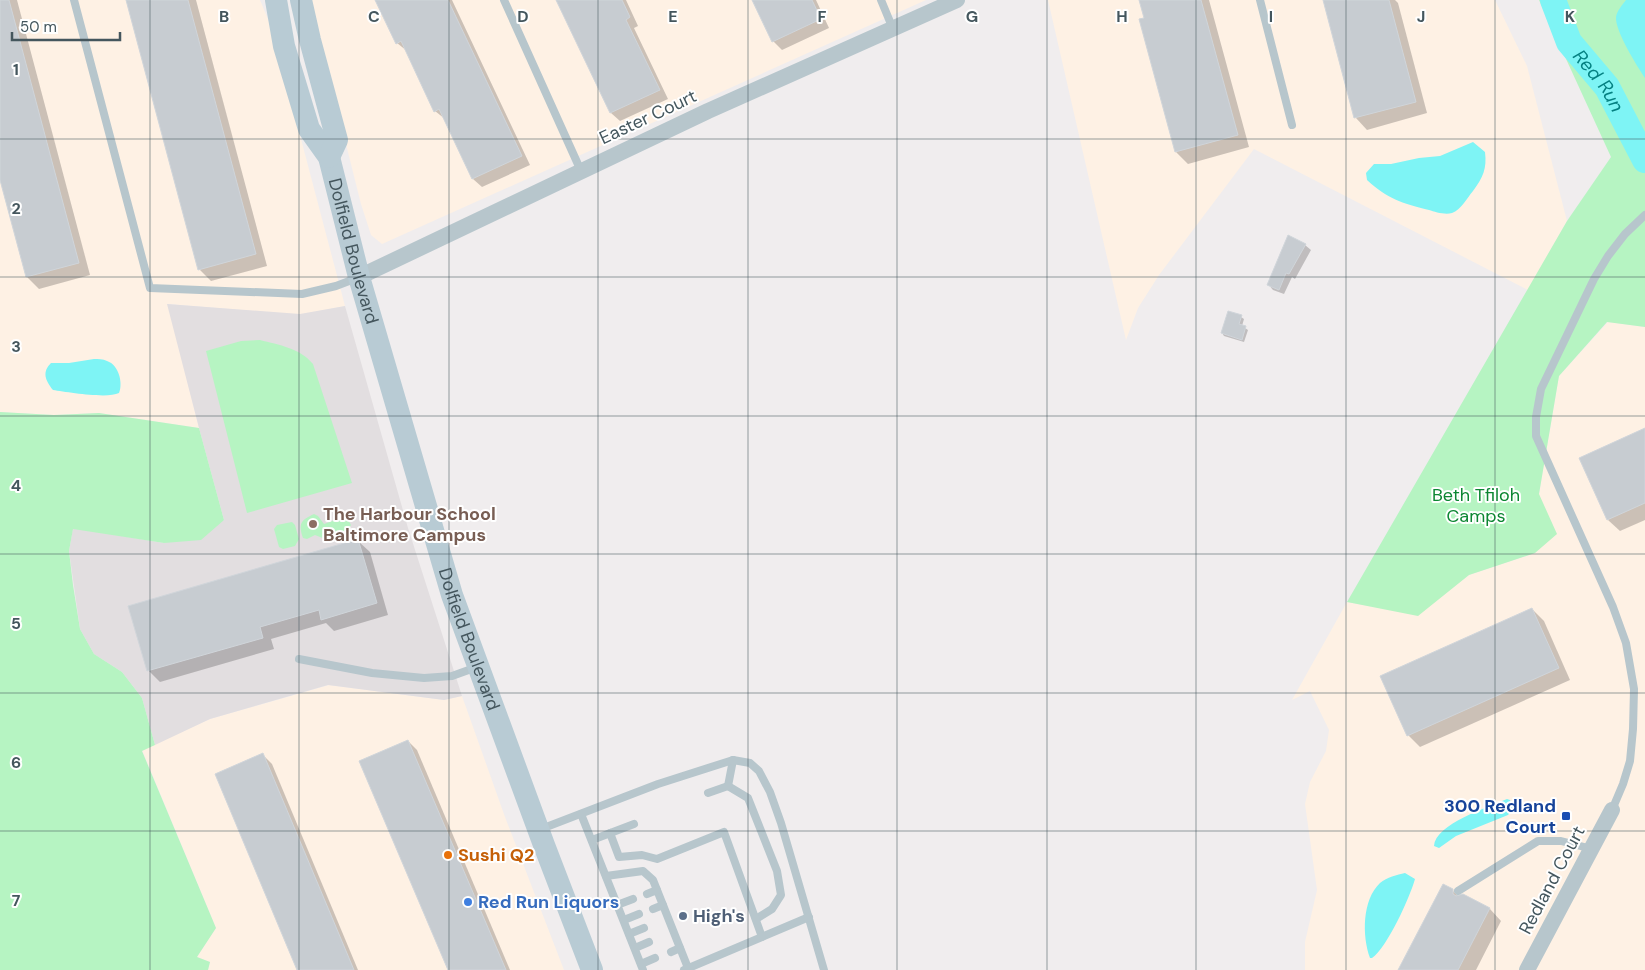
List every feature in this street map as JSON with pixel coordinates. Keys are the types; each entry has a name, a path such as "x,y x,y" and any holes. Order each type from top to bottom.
{"main road":[{"name":"Dolfield Boulevard","path":"276,0 284,46 309,129 329,157 359,277 452,595 538,830 592,970"},
{"name":"Dolfield Boulevard","path":"301,0 316,66 337,140 329,157"}],"street":[{"name":"Easter Court","path":"359,277 708,111 957,0"},
{"name":"Redland Court","path":"1527,970 1612,810"}],"lane":[{"path":"74,0 150,288 302,294 327,289 359,277"},
{"path":"504,0 581,171"},
{"path":"881,0 894,29"},
{"path":"1260,0 1292,125"},
{"path":"1612,810 1630,761 1633,729 1634,689 1626,643 1613,607 1536,436 1536,417 1541,389 1594,279 1608,256 1625,234 1645,215"},
{"path":"299,659 372,673 424,678 452,676 479,666"},
{"path":"538,830 658,784 733,760 750,763 759,771 770,792 824,970"},
{"path":"728,786 733,760"},
{"path":"708,794 728,786"},
{"path":"728,786 748,798 777,871 781,895 772,909 756,920"},
{"path":"581,814 642,967 656,958"},
{"path":"592,840 634,824"},
{"path":"610,833 619,857 642,855 657,858 724,832 762,937"},
{"path":"1458,891 1538,841 1561,841 1592,848"},
{"path":"606,876 643,871 653,880 680,948 686,969 809,917"},
{"path":"647,894 657,890"},
{"path":"618,905 633,899"},
{"path":"653,909 663,905"},
{"path":"624,920 639,914"},
{"path":"659,922 668,918"},
{"path":"629,934 644,928"},
{"path":"665,936 674,932"},
{"path":"635,948 649,942"},
{"path":"671,952 680,948"}],"shaded area":[{"path":"0,0 260,0 272,29 345,306 300,315 168,304 199,428 99,413 54,415 0,412"},
{"path":"310,0 926,0 382,244 371,235 361,204"},
{"path":"1048,0 1495,0 1527,66 1567,221 1528,290 1254,149 1159,275 1138,308 1126,340"},
{"name":"The Harbour School Baltimore Campus","path":"167,304 300,314 345,306 408,528 462,696 444,700 328,685 210,719 155,745 142,698 122,672 94,654 80,629 69,551 73,528 164,543 224,520"},
{"path":"1608,322 1645,327 1645,970 1305,970 1305,942 1317,890 1305,804 1310,782 1326,751 1329,730 1310,691 1292,700 1347,602 1418,615 1469,575 1535,553 1539,494 1559,376"},
{"path":"329,685 444,700 462,696 505,817 564,970 208,970 210,962 197,957 216,928 142,750 210,719"}],"green space":[{"name":"Beth Tfiloh Camps","path":"1539,0 1645,0 1645,327 1607,322 1559,376 1539,494 1557,534 1535,553 1469,575 1418,616 1347,602 1567,221 1611,157"},
{"path":"260,340 296,351 313,364 352,483 247,513 206,351 241,341"},
{"path":"0,412 54,415 99,413 199,428 224,520 201,540 164,543 73,529 69,551 80,629 94,654 122,672 142,698 155,745 142,751 216,928 197,957 210,962 208,970 0,970"},
{"path":"314,514 324,524 346,516 351,525 348,530 325,539 315,535 307,539 303,538 301,525 303,520"},
{"path":"292,522 295,525 299,539 295,546 283,549 279,547 274,529 277,525"}],"water":[{"path":"1626,0 1645,0 1645,78 1627,48 1617,23 1617,13"},
{"path":"1473,142 1485,152 1484,173 1464,204 1452,213 1437,212 1403,202 1388,196 1367,180 1366,173 1374,164 1391,164 1440,156"},
{"path":"94,359 105,360 115,366 120,380 119,393 97,395 53,390 48,383 46,370 51,363 69,363"},
{"path":"1507,799 1510,800 1514,808 1508,815 1456,836 1439,848 1434,846 1443,830 1464,817"},
{"path":"1405,873 1415,879 1408,898 1391,933 1378,952 1370,958 1367,949 1365,919 1370,899 1380,883 1392,876"}],"building":[{"path":"0,0 9,0 79,263 26,277 0,180"},
{"path":"126,0 188,0 256,254 198,270"},
{"path":"375,0 448,0 522,156 472,179 439,109 434,112 401,41 396,44"},
{"path":"556,0 622,0 630,17 626,20 660,90 610,113"},
{"path":"752,0 812,0 821,19 772,42"},
{"path":"1139,0 1201,0 1238,135 1175,152 1139,19 1144,18"},
{"path":"1323,0 1389,0 1416,102 1354,118"},
{"path":"1288,235 1306,244 1289,274 1286,273 1279,290 1267,285"},
{"path":"1228,311 1242,315 1239,324 1246,326 1242,340 1221,333"},
{"path":"1645,428 1645,503 1607,520 1579,458"},
{"path":"358,539 377,603 321,620 319,610 260,627 263,638 147,671 128,606"},
{"path":"1532,608 1559,668 1407,736 1380,676"},
{"path":"408,740 506,970 448,970 359,761"},
{"path":"263,753 354,970 297,970 215,774"},
{"path":"1443,884 1453,889 1453,894 1456,896 1463,894 1490,908 1458,970 1398,970"}],"waterway":[{"name":"Red Run","path":"1553,0 1569,42 1607,87 1645,160"}],"place":[{"name":"The Harbour School Baltimore Campus","path":"313,524"},
{"name":"300 Redland Court","path":"1566,816"},
{"name":"Sushi Q2","path":"448,855"},
{"name":"Red Run Liquors","path":"468,902"},
{"name":"High's","path":"683,916"}]}
